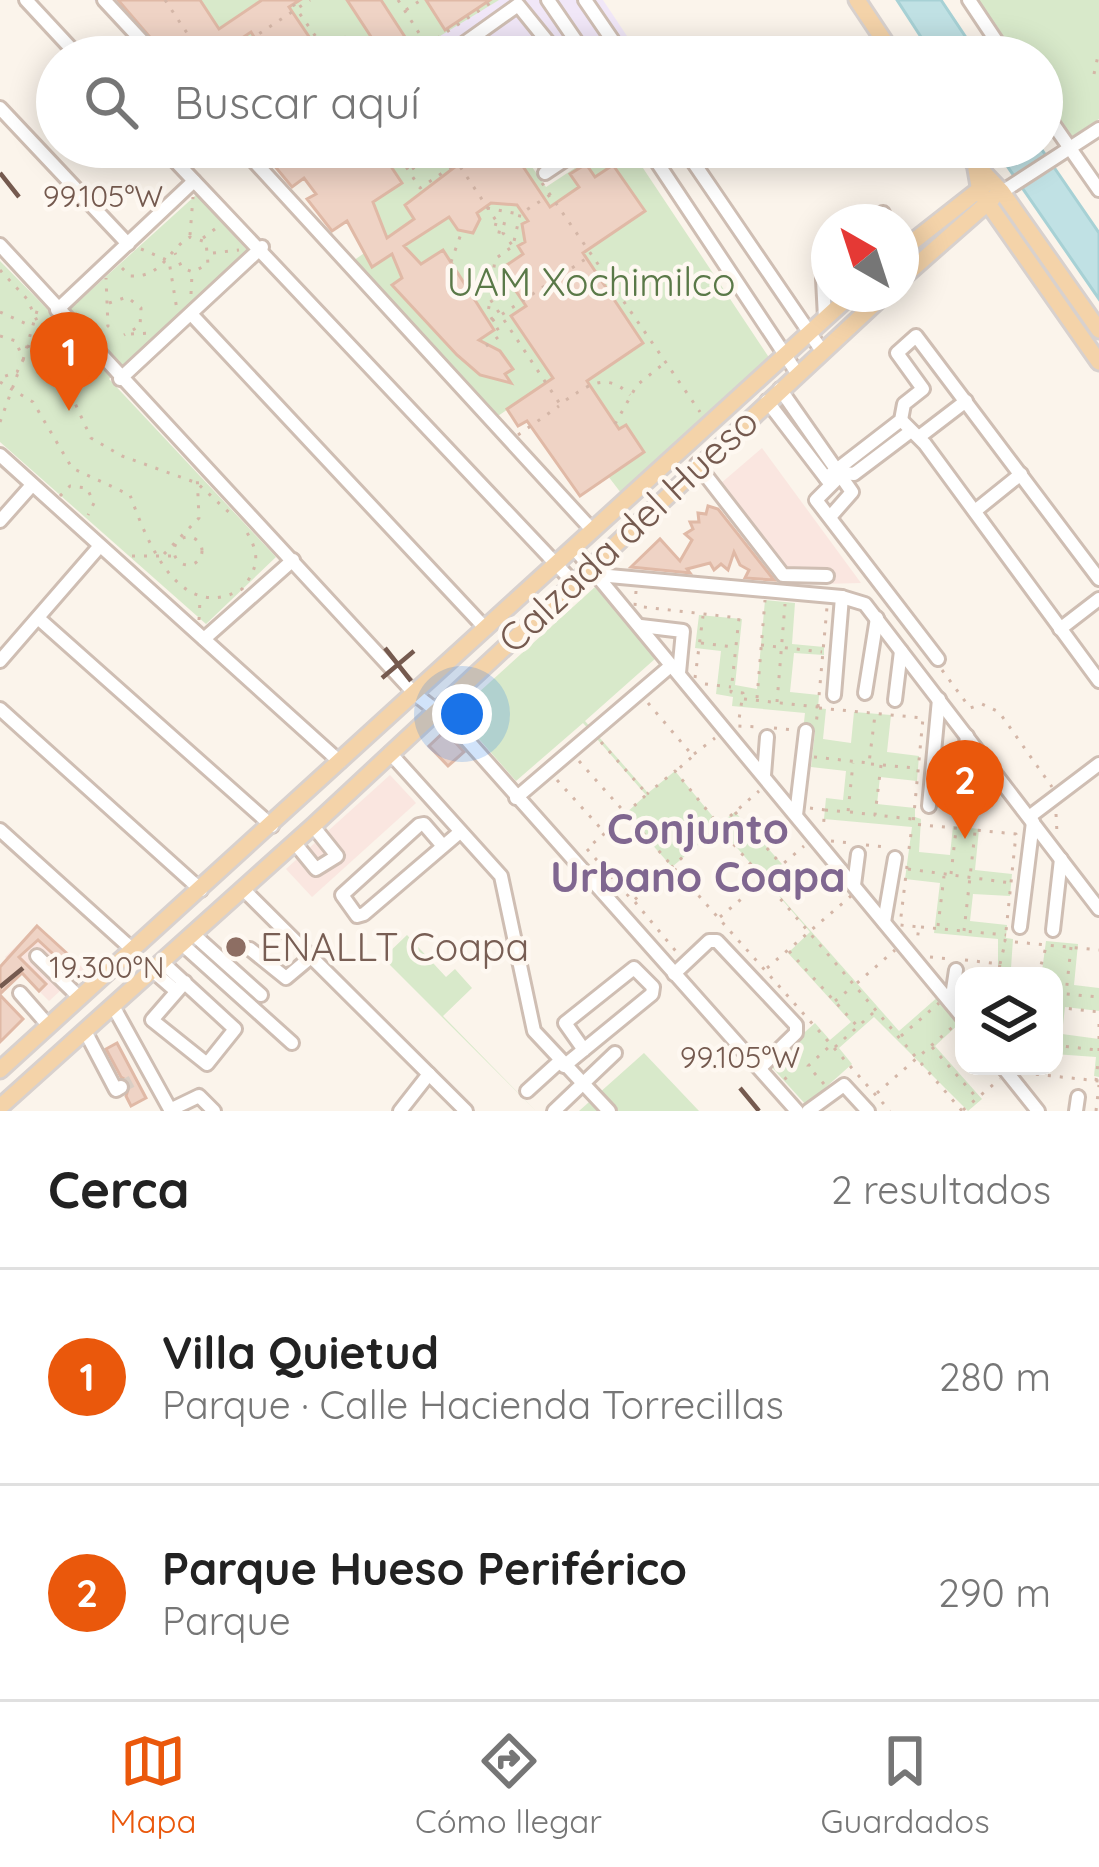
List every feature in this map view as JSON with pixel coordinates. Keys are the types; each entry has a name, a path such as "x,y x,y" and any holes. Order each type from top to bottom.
{"main road":[{"path":"857,0 881,36"},
{"path":"975,168 997,188 1099,330"},
{"path":"919,262 997,188"},
{"path":"997,188 1006,229 1099,362"},
{"path":"919,239 997,188"},
{"path":"966,219 986,218 1006,229"},
{"name":"Calzada del Hueso","path":"0,1070 831,312"},
{"name":"Calzada del Hueso","path":"0,1107 313,826 572,581 593,570 697,464 865,312"}],"street":[{"path":"26,0 59,36"},
{"path":"104,0 137,36"},
{"path":"548,0 573,36"},
{"path":"585,0 610,36"},
{"path":"969,0 993,36"},
{"path":"474,36 515,6 521,6 544,36"},
{"path":"0,108 36,146"},
{"path":"1063,152 1099,130"},
{"path":"1063,139 1099,190"},
{"path":"56,168 128,244"},
{"path":"182,168 572,581"},
{"path":"260,168 593,531"},
{"path":"541,173 549,168"},
{"path":"662,168 797,374"},
{"path":"697,168 822,351"},
{"path":"997,188 1034,168"},
{"path":"57,310 194,181"},
{"path":"0,245 415,694 517,797 674,974 766,1066 797,1111"},
{"path":"117,375 177,329 262,248"},
{"path":"825,312 825,317"},
{"path":"192,315 486,629"},
{"path":"923,389 898,349 916,336 1099,579"},
{"path":"944,371 904,404 911,429 1099,680"},
{"path":"780,389 841,471 851,499 830,517"},
{"path":"766,401 828,480"},
{"path":"938,658 816,496 841,471 854,474 911,429 943,419 966,401"},
{"path":"0,455 340,761"},
{"path":"697,464 783,575 827,576"},
{"path":"975,511 1021,474"},
{"path":"0,521 32,485"},
{"path":"0,661 99,547"},
{"path":"574,548 884,922 955,1015"},
{"path":"201,636 293,560"},
{"path":"593,570 635,584 842,597 865,604 1099,909"},
{"path":"628,611 635,584"},
{"path":"834,695 842,597"},
{"path":"1060,629 1099,599"},
{"path":"38,618 272,826"},
{"path":"865,693 877,618"},
{"path":"517,797 639,692 673,671 683,631 640,626"},
{"path":"896,700 901,651"},
{"path":"929,806 939,699"},
{"path":"0,709 201,890"},
{"path":"958,811 968,736"},
{"path":"764,782 767,737"},
{"path":"796,815 810,738"},
{"path":"390,754 501,876 530,1022 562,1064 609,1111"},
{"path":"1020,927 1031,819 1099,764"},
{"path":"443,846 424,824 419,826 346,888 345,902 357,916 364,914 460,832"},
{"path":"294,842 316,869 337,856 313,826"},
{"path":"0,830 134,951"},
{"path":"884,922 891,853"},
{"path":"853,890 858,854"},
{"path":"1053,930 1061,858"},
{"path":"243,889 466,1111"},
{"path":"187,939 261,995"},
{"path":"187,939 292,1043"},
{"path":"674,974 709,941 717,941 796,1025 796,1033 766,1066"},
{"path":"250,949 286,978 310,957"},
{"path":"37,956 80,998"},
{"path":"157,966 235,1028 208,1064 152,1020 180,987"},
{"path":"527,1091 584,1050 652,994 653,987 634,968 565,1023 584,1050"},
{"path":"945,1002 955,973"},
{"path":"20,993 48,1025"},
{"path":"113,1006 170,1110 199,1096 214,1111"},
{"path":"85,1031 116,1090 121,1087"},
{"path":"554,1111 615,1053"},
{"path":"136,1079 149,1072"},
{"path":"400,1111 429,1074"},
{"path":"1005,1075 1038,1111"},
{"path":"808,1111 844,1085 868,1111"}],"path":[{"path":"165,0 189,36"},
{"path":"254,36 310,0"},
{"path":"398,0 421,36"},
{"path":"405,11 422,0"},
{"path":"441,36 495,0"},
{"path":"296,6 316,36"},
{"path":"1094,74 1099,50"},
{"path":"407,168 420,188 450,168"},
{"path":"409,171 414,168"},
{"path":"461,168 497,222 506,224"},
{"path":"541,173 550,194 704,419"},
{"path":"125,271 144,277 169,261 190,237 194,181"},
{"path":"503,233 506,224 550,194"},
{"path":"487,208 520,214"},
{"path":"486,346 500,336 492,321 490,299 495,259 513,246 520,214"},
{"path":"190,237 201,238 231,215"},
{"path":"497,222 494,231 503,233 513,246"},
{"path":"451,262 462,231"},
{"path":"175,253 182,268 193,272 208,264 211,253 201,238"},
{"path":"128,244 169,261"},
{"path":"211,253 262,248"},
{"path":"492,321 591,255"},
{"path":"108,326 124,334 177,329 169,261"},
{"path":"106,264 108,326"},
{"path":"0,270 37,319 91,438 122,456 196,483 257,547 252,576 242,590 226,598 200,596 177,582 154,552 130,495 71,468 33,402 0,380 21,367"},
{"path":"192,315 193,272"},
{"path":"0,422 37,319 40,291"},
{"path":"106,308 121,297 138,302 140,326 124,334"},
{"path":"490,299 560,404"},
{"path":"0,312 33,327"},
{"path":"88,344 108,326"},
{"path":"0,336 16,341 23,360"},
{"path":"27,346 117,375"},
{"path":"616,424 630,395 664,363"},
{"path":"512,439 596,381 611,382 630,395"},
{"path":"164,554 199,518 198,460"},
{"path":"76,485 91,492 89,514 64,513 65,489 76,485"},
{"path":"112,559 154,552 174,556 189,566 200,558 202,549 197,541 184,538 174,546 174,556"},
{"path":"635,584 635,607 740,618 731,687"},
{"path":"200,596 201,636"},
{"path":"756,700 765,600"},
{"path":"777,703 785,602 795,603"},
{"path":"742,699 739,726 815,732 827,606 812,604"},
{"path":"703,614 694,683 731,687 742,699 923,718 900,925 1099,950"},
{"path":"700,642 736,647"},
{"path":"761,645 824,652"},
{"path":"938,658 970,708 982,704 999,712 1053,799 1059,819 1057,837"},
{"path":"639,692 693,756"},
{"path":"869,764 875,713"},
{"path":"592,731 647,794"},
{"path":"574,861 720,733"},
{"path":"810,738 810,774"},
{"path":"570,751 890,1111"},
{"path":"812,757 918,768"},
{"path":"848,812 853,762"},
{"path":"875,815 881,764"},
{"path":"548,770 605,833"},
{"path":"675,771 874,1012 963,1111 999,1075"},
{"path":"633,901 764,782"},
{"path":"808,791 806,808 1016,833 1000,967"},
{"path":"825,810 821,840 891,853"},
{"path":"735,812 782,864"},
{"path":"937,928 957,828"},
{"path":"964,932 975,830"},
{"path":"708,934 809,842"},
{"path":"587,849 681,958"},
{"path":"907,868 1011,883"},
{"path":"765,970 853,890"},
{"path":"919,927 916,955 982,967"},
{"path":"1043,967 1046,945"},
{"path":"1066,994 1071,947"},
{"path":"834,1001 896,949"},
{"path":"788,950 857,1027"},
{"path":"1063,994 1099,998"},
{"path":"899,1037 945,1002"},
{"path":"1063,1008 1099,1012"},
{"path":"825,1086 808,1066 874,1012"},
{"path":"1096,1111 1099,1024"},
{"path":"875,1094 955,1025"},
{"path":"801,1039 815,1026"},
{"path":"931,1046 977,1099"},
{"path":"1063,1047 1096,1050"},
{"path":"816,1094 849,1065"},
{"path":"766,1066 795,1090"},
{"path":"1041,1075 1098,1082"}],"shaded area":[{"path":"94,0 603,0 627,36 127,36"},
{"path":"762,448 861,583 783,585 713,490"},
{"path":"390,775 416,803 312,897 286,869"},
{"path":"37,926 84,969 49,1001 5,957"}],"green space":[{"path":"153,0 499,0 440,36 309,36 295,16 280,36 181,36"},
{"path":"967,0 1099,0 1099,119 1063,142 1063,36 991,36"},
{"name":"UAM Xochimilco","path":"392,168 533,168 546,187 575,168 643,168 770,359 621,493 608,476 644,451 627,425 619,429 543,385 495,418 350,263 386,238 373,202 401,183"},
{"path":"196,195 247,250 109,379 276,557 206,624 0,442 0,261 58,320"},
{"path":"595,587 656,658 585,721 648,793 675,771 719,824 735,812 782,864 765,879 899,1031 939,996 955,1017 955,1028 935,1046 955,1069 955,1075 961,1075 982,1099 968,1111 874,1017 839,1048 852,1064 806,1105 769,1064 815,1023 830,1040 851,1022 788,953 810,932 719,827 672,867 625,814 646,795 583,723 516,781 456,713"},
{"path":"765,600 795,603 792,644 824,647 824,655 794,653 790,692 819,695 818,708 826,709 823,739 851,743 854,712 891,715 887,752 919,756 917,781 880,777 877,804 915,808 915,817 921,819 919,852 950,855 953,826 979,829 975,870 1012,874 1010,896 973,894 970,921 1007,925 1006,938 1013,939 1011,967 998,967 998,939 934,933 940,883 905,879 912,827 824,819 826,798 843,800 846,771 811,767 815,732 803,731 805,713 732,706 733,697 716,694 721,651 695,648 699,615 742,619 735,685 757,689"},
{"path":"407,935 446,977 455,969 472,988 443,1016 536,1111 383,958"},
{"path":"1046,941 1078,944 1074,985 1099,988 1099,1011 1065,1007 1063,1025 1063,967 1043,967"},
{"path":"1063,1034 1099,1039 1099,1077 1094,1076 1096,1057 1063,1055"},
{"path":"644,1053 699,1111 579,1111"}],"water":[{"path":"897,0 941,0 965,36 920,36"},
{"path":"1009,168 1054,168 1099,233 1099,299"}],"building":[{"path":"118,0 200,0 219,29 262,0 300,0 289,7 309,36 253,36 251,32 245,36 149,36"},
{"path":"347,0 381,0 404,36 371,36"},
{"path":"426,0 490,0 445,30"},
{"path":"276,168 392,168 402,183 373,202 387,238 414,219 405,205 454,168 524,168 550,207 579,187 570,174 580,168 589,168 595,177 615,168 645,211 583,253 643,343 587,381 619,429 626,425 644,452 580,496 527,421 518,426 507,409 553,378 511,316 526,306 501,269 523,254 518,246 525,242 522,224 528,221 517,205 491,203 477,213 480,219 473,233 458,230 449,217 404,246 421,264 443,250 494,330 479,340 500,351 513,369 505,374 511,383 480,375 392,285 402,278 392,254 372,267 347,221 332,231 307,199 316,194 304,178 292,187"},
{"path":"708,506 718,509 774,580 745,578 749,570 740,565 734,552 728,570 721,564 714,570 710,563 687,569 690,573 631,567 660,539 680,561 692,540 685,534 693,529 690,522 699,522 698,513 706,514"},
{"path":"445,731 464,752 448,766 429,746"},
{"path":"37,926 72,958 65,965 38,940 19,957 46,984 39,991 22,973 0,994 0,967"},
{"path":"0,995 23,1019 0,1042"},
{"path":"117,1043 146,1098 131,1106 126,1096 130,1083 121,1077 106,1049"}],"tunnel":[{"path":"121,1087 136,1079"}],"place":[{"name":"Villa Quietud","path":"69,411"},
{"name":"Parque Hueso Periférico","path":"965,839"},
{"name":"ENALLT Coapa","path":"236,947"}],"district":[{"name":"Conjunto Urbano Coapa","path":"698,853"}]}
